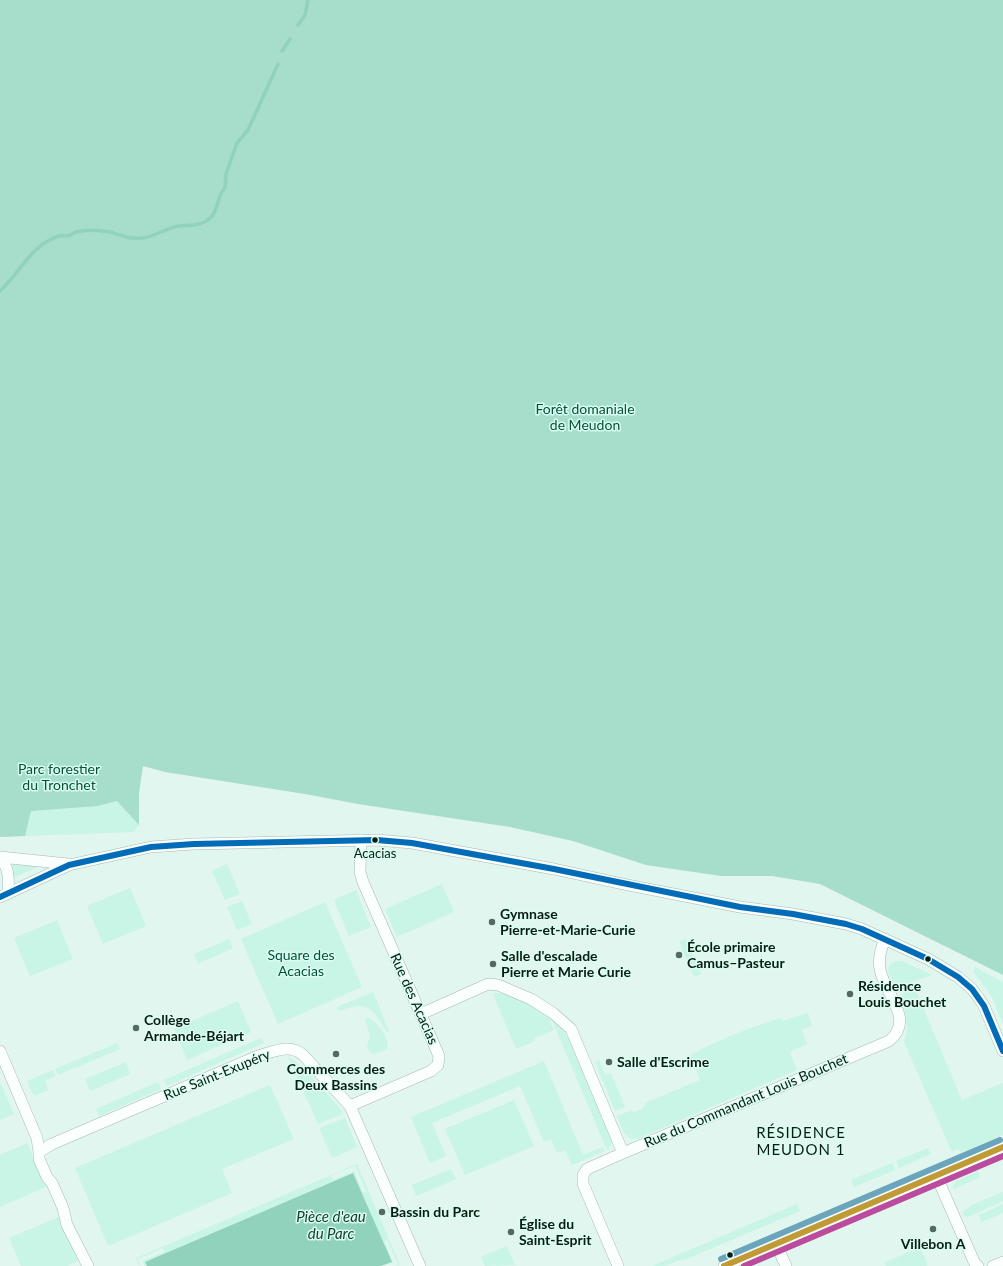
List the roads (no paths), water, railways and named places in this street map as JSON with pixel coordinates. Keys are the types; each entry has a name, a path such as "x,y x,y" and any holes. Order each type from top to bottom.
{"street":[{"path":"4,894 69,864 172,844 361,840 383,840 412,843 554,869 740,907 793,914 846,924 862,929 928,959 953,974 972,989 984,1006 1003,1051"},
{"name":"Rue des Acacias","path":"350,1106 431,1071 438,1064 439,1056 361,877 361,840"},
{"path":"0,857 69,864"},
{"path":"0,857 5,863 9,877 4,894"},
{"name":"Rue du Commandant Louis Bouchet","path":"618,1266 583,1184 583,1175 587,1169 889,1041 900,1027 901,1021 880,970 880,950 885,939"},
{"path":"420,1014 488,984 498,985 530,999 553,1013 571,1029 623,1153"},
{"name":"Rue Saint-Exupéry","path":"39,1152 52,1144 258,1056 286,1048 295,1049 300,1052 350,1106 420,1266"},
{"path":"0,1051 37,1138 39,1159 63,1208 67,1225 88,1266"},
{"path":"724,1266 1003,1147"},
{"path":"936,1175 972,1257 978,1266"},
{"path":"776,1244 786,1266"},
{"path":"993,1266 1003,1262"}],"water":[{"name":"Pièce d'eau du Parc","path":"353,1173 392,1262 381,1266 147,1266 145,1262"}],"waterway":[{"path":"298,25 305,15 308,0"},
{"path":"282,51 290,39"},
{"path":"0,291 41,245 59,236 68,236 84,230 93,230 110,232 130,238 142,238 152,236 175,227 199,224 209,219 212,216 220,195 225,188 226,174 237,143 248,130 278,64"}],"place":[{"name":"Acacias","path":"375,840"},
{"name":"Gymnase Pierre-et-Marie-Curie","path":"492,922"},
{"name":"École primaire Camus–Pasteur","path":"679,955"},
{"name":"Salle d'escalade Pierre et Marie Curie","path":"493,964"},
{"name":"Résidence Louis Bouchet","path":"850,994"},
{"name":"Collège Armande-Béjart","path":"136,1028"},
{"name":"Commerces des Deux Bassins","path":"336,1054"},
{"name":"Salle d'Escrime","path":"609,1062"},
{"name":"Bassin du Parc","path":"382,1212"},
{"name":"Villebon A","path":"933,1229"},
{"name":"Église du Saint-Esprit","path":"511,1232"}],"district":[{"name":"RÉSIDENCE MEUDON 1","path":"801,1142"}],"park label":[{"name":"Forêt domaniale de Meudon","path":"585,418"},
{"name":"Parc forestier du Tronchet","path":"59,778"},
{"name":"Square des Acacias","path":"301,964"}]}
